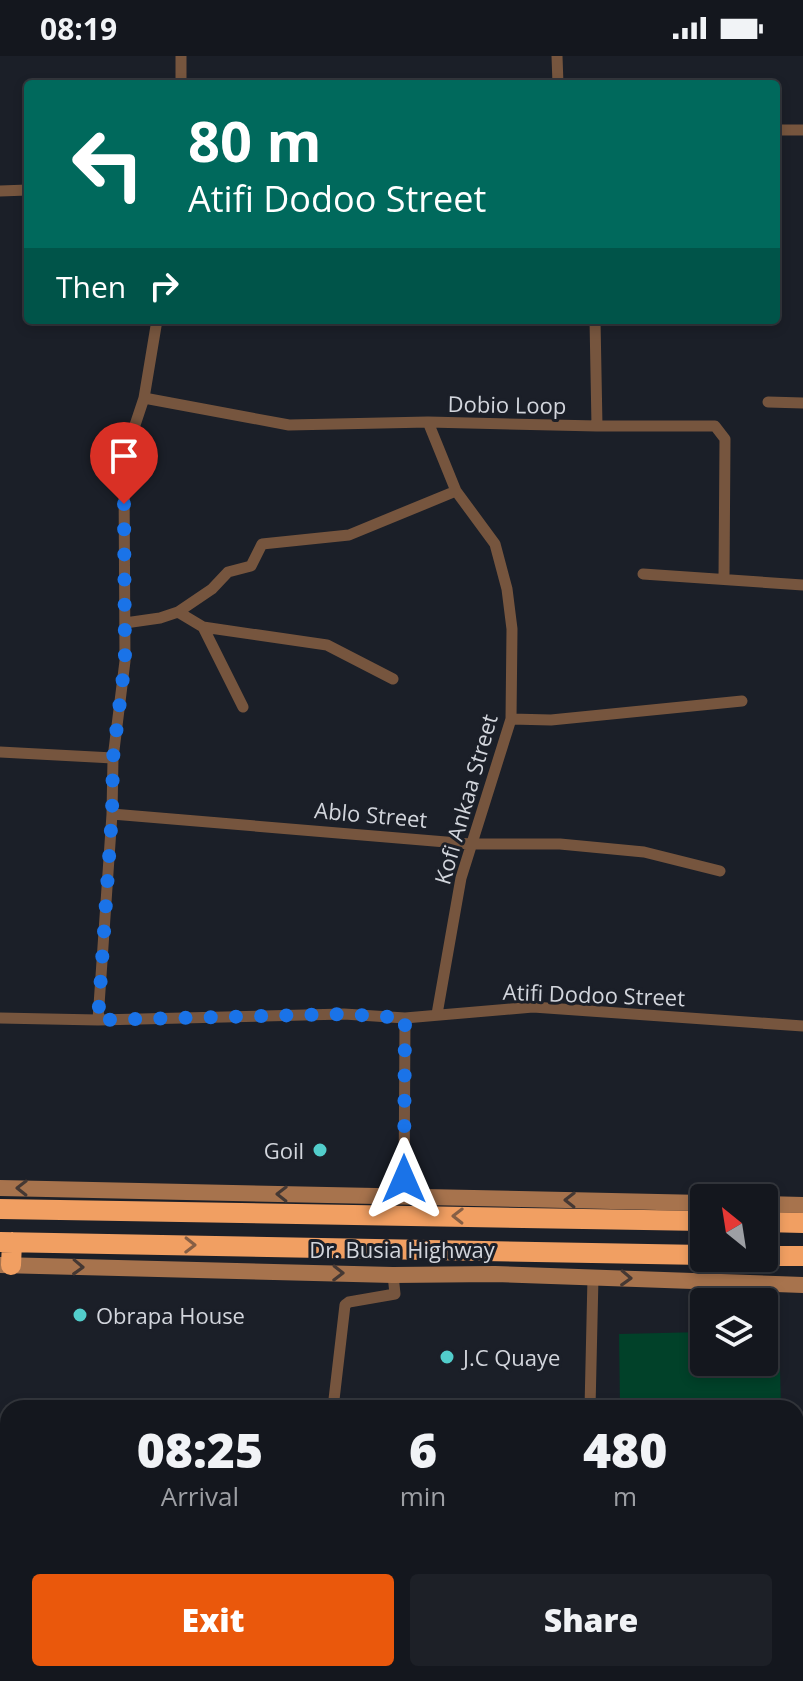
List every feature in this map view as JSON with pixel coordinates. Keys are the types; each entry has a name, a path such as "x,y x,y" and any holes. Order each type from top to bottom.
{"highway":[{"name":"Dr. Busia Highway","path":"0,1209 690,1221"},
{"path":"778,1222 803,1223"},
{"name":"Dr. Busia Highway","path":"6,1242 690,1255"},
{"path":"5,1265 6,1242"},
{"path":"778,1256 803,1256"}],"street":[{"path":"181,56 181,80"},
{"path":"557,56 558,80"},
{"path":"780,130 803,130"},
{"path":"0,191 24,190"},
{"path":"98,1020 113,758 125,661 124,475 131,437 144,398 156,324"},
{"path":"595,324 597,426"},
{"name":"Dobio Loop","path":"144,398 289,425 428,422 715,426 725,439 724,578"},
{"path":"768,402 803,403"},
{"name":"Kofi Ankaa Street","path":"428,422 456,491 495,544 507,589 512,629 511,719 461,878 437,1014"},
{"path":"125,623 178,612 212,589 228,572 251,566 262,544 349,535 456,491"},
{"path":"643,574 803,585"},
{"path":"178,612 203,627 327,645 393,679"},
{"path":"203,627 243,707"},
{"path":"511,719 551,720 742,701"},
{"path":"0,752 113,758"},
{"name":"Ablo Street","path":"112,814 470,844 560,844 644,852 720,871"},
{"name":"Atifi Dodoo Street","path":"0,1018 98,1020 344,1014 405,1018 533,1007 803,1026"},
{"path":"404,1197 405,1018"},
{"path":"0,1188 690,1203"},
{"path":"778,1204 803,1205"},
{"name":"Dr. Busia Highway","path":"5,1265 393,1275 495,1274 803,1285"},
{"path":"334,1400 345,1305 395,1294 393,1275"},
{"path":"590,1400 593,1277"}],"green space":[{"path":"779,1330 781,1400 620,1400 619,1334 690,1332 690,1376 778,1376"}],"place":[{"name":"Goil","path":"320,1150"},
{"name":"Obrapa House","path":"80,1315"},
{"name":"J.C Quaye","path":"447,1357"}],"route":[{"path":"124,504 125,661 113,758 98,1020 344,1014 405,1018 404,1179"}]}
